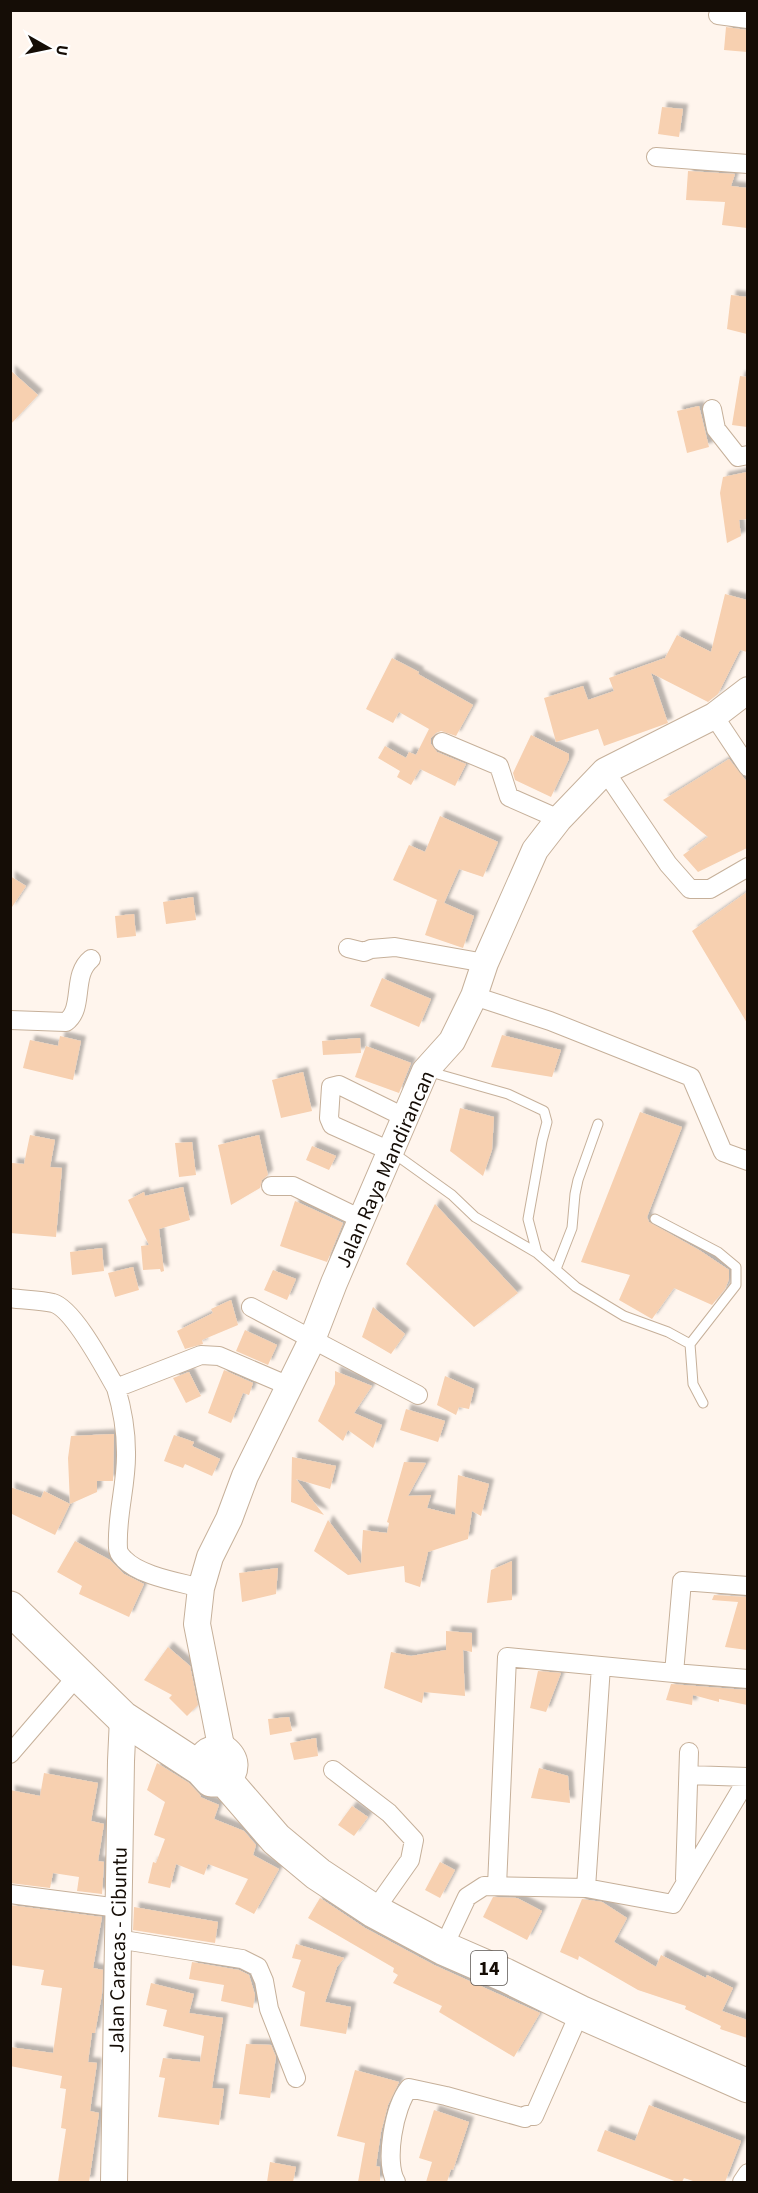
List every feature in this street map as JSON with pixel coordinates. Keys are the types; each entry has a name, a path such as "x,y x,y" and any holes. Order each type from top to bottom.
{"highway":[{"name":"14","path":"10,1608 123,1718 216,1767 252,1814 276,1839 318,1874 374,1911 443,1948 747,2086"}],"street":[{"path":"718,15 747,19"},
{"path":"656,157 747,164"},
{"path":"712,409 716,429 738,457 747,455"},
{"name":"Jalan Raya Mandirancan","path":"216,1767 197,1624 201,1588 214,1550 246,1476 312,1340 425,1071 452,1041 474,996 484,963 535,850 559,819 604,771 714,716 747,690"},
{"path":"714,716 747,767"},
{"path":"442,742 499,766 509,797 559,819"},
{"path":"604,771 668,864 690,889 710,889 747,867"},
{"path":"348,948 364,952 371,949 395,947 484,963"},
{"path":"10,1020 66,1022 74,1014 78,982 85,963 91,959"},
{"path":"474,996 550,1021 691,1077 723,1152 747,1161"},
{"path":"390,1151 332,1125 329,1118 331,1086 339,1085 404,1117"},
{"path":"271,1186 292,1186 361,1219"},
{"path":"10,1298 54,1303 64,1310 98,1354 116,1388 126,1448 126,1477 118,1550 134,1567 201,1588"},
{"path":"251,1307 418,1395"},
{"path":"116,1388 201,1355 210,1354 289,1386"},
{"path":"674,1673 682,1581 747,1586"},
{"path":"497,1886 507,1657 747,1679"},
{"path":"586,1888 601,1666"},
{"path":"10,1754 78,1675"},
{"name":"Jalan Caracas - Cibuntu","path":"114,2182 123,1718"},
{"path":"685,1881 689,1752"},
{"path":"333,1770 389,1814 414,1840 410,1860 374,1911"},
{"path":"443,1948 467,1897 484,1886 586,1888 673,1904 747,1778 688,1775"},
{"path":"10,1894 119,1908"},
{"path":"117,1939 242,1959 258,1967 264,1981 269,2010 296,2078"},
{"path":"396,2182 391,2168 391,2147 395,2119 409,2088 525,2118 527,2115 534,2116 580,2012"},
{"path":"742,2182 747,2173"}],"lane":[{"path":"425,1071 508,1095 544,1111 547,1122 528,1220 537,1253"},
{"path":"556,1269 572,1228 578,1180 598,1124"},
{"path":"390,1151 452,1195 475,1217 537,1253 576,1287 624,1316 668,1332 690,1344"},
{"path":"655,1219 718,1252 736,1267 736,1285 690,1344 693,1384 703,1403"}],"building":[{"path":"726,27 747,30 747,52 724,50"},
{"path":"662,107 683,109 679,137 658,134"},
{"path":"688,171 735,174 731,186 747,188 747,228 722,225 725,202 686,200"},
{"path":"731,295 747,297 747,334 727,329"},
{"path":"10,370 38,395 10,425"},
{"path":"740,376 747,377 747,427 732,425"},
{"path":"699,406 709,447 687,453 677,411"},
{"path":"747,472 747,519 739,520 741,536 727,543 720,493 723,477"},
{"path":"725,594 747,600 747,652 740,650 718,694 708,702 651,673 668,723 604,746 598,729 556,742 544,698 583,686 588,700 614,691 609,678 665,658 677,635 711,652"},
{"path":"392,658 473,705 456,736 441,731 431,738 431,744 437,752 466,764 455,786 420,769 411,785 397,777 400,771 378,758 385,746 406,758 409,752 416,755 429,729 399,712 393,723 366,709"},
{"path":"531,735 569,754 569,759 551,797 515,780 513,773"},
{"path":"729,759 747,782 747,848 698,872 683,855 708,837 663,800"},
{"path":"440,816 498,842 483,877 459,869 444,903 393,880 409,845 425,852"},
{"path":"10,876 26,886 10,910"},
{"path":"747,892 747,1023 692,931"},
{"path":"193,897 196,920 166,924 163,902"},
{"path":"437,900 474,916 463,948 425,935"},
{"path":"134,914 136,936 117,938 115,916"},
{"path":"382,978 431,999 419,1027 370,1006"},
{"path":"502,1035 561,1050 552,1077 491,1067"},
{"path":"60,1036 81,1041 73,1080 23,1068 30,1040 58,1046"},
{"path":"360,1038 361,1053 323,1055 322,1041"},
{"path":"366,1046 411,1063 399,1093 355,1077"},
{"path":"303,1072 312,1111 281,1118 272,1080"},
{"path":"460,1108 494,1117 492,1150 483,1176 450,1151"},
{"path":"640,1112 682,1127 647,1217 649,1222 729,1270 729,1279 725,1289 712,1305 674,1288 652,1319 619,1300 630,1275 581,1262"},
{"path":"30,1135 55,1140 50,1167 62,1168 56,1237 10,1233 12,1163 24,1164"},
{"path":"259,1135 268,1175 262,1180 260,1188 231,1205 218,1145"},
{"path":"192,1142 196,1175 179,1177 175,1143"},
{"path":"312,1146 336,1156 329,1170 306,1160"},
{"path":"183,1187 190,1220 159,1229 164,1271 161,1272 160,1269 143,1270 141,1246 149,1245 128,1200 144,1192 145,1196"},
{"path":"295,1201 343,1223 327,1262 280,1246"},
{"path":"435,1204 518,1293 474,1327 406,1264"},
{"path":"102,1248 104,1271 72,1275 70,1252"},
{"path":"133,1267 139,1290 115,1297 108,1273"},
{"path":"273,1270 296,1279 287,1300 264,1290"},
{"path":"231,1300 238,1325 202,1340 203,1344 185,1349 177,1331 213,1313 211,1309"},
{"path":"373,1307 405,1334 391,1354 362,1337"},
{"path":"245,1330 277,1345 268,1365 236,1351"},
{"path":"224,1370 253,1383 249,1395 243,1393 231,1423 208,1413"},
{"path":"335,1371 372,1386 354,1413 382,1425 373,1448 348,1430 343,1441 318,1421 335,1384"},
{"path":"189,1372 201,1396 186,1403 173,1378"},
{"path":"445,1376 474,1389 469,1409 459,1407 456,1415 437,1405"},
{"path":"406,1409 445,1421 438,1442 400,1430"},
{"path":"114,1434 113,1481 97,1481 97,1492 70,1504 68,1458 71,1436"},
{"path":"174,1435 194,1442 192,1446 220,1459 212,1476 185,1464 183,1468 164,1461"},
{"path":"292,1457 336,1466 330,1489 296,1479 324,1515 291,1502"},
{"path":"404,1462 426,1463 408,1496 431,1495 427,1508 455,1515 458,1475 489,1484 481,1516 472,1511 468,1539 428,1552 420,1587 405,1582 404,1566 348,1575 314,1551 328,1520 361,1564 363,1530 387,1533 389,1523 387,1522"},
{"path":"10,1487 41,1498 44,1491 70,1504 55,1535 10,1513"},
{"path":"75,1541 110,1560 124,1574 144,1584 129,1617 79,1594 82,1586 57,1572"},
{"path":"512,1561 512,1600 487,1603 491,1570"},
{"path":"278,1568 276,1594 242,1602 239,1573"},
{"path":"714,1595 747,1597 747,1650 725,1647 738,1602 712,1600"},
{"path":"446,1631 472,1633 472,1652 463,1650 465,1696 424,1692 422,1703 384,1688 391,1652 411,1656 446,1650"},
{"path":"168,1647 190,1666 198,1705 187,1716 169,1698 172,1695 144,1680"},
{"path":"538,1671 561,1673 546,1712 530,1708"},
{"path":"671,1684 747,1690 747,1705 719,1699 719,1702 693,1695 692,1705 666,1700"},
{"path":"289,1717 292,1731 270,1735 268,1719"},
{"path":"316,1738 318,1756 294,1760 290,1743"},
{"path":"157,1763 189,1783 200,1797 219,1805 214,1819 244,1831 256,1845 253,1855 279,1869 254,1914 235,1904 248,1879 208,1864 204,1875 176,1864 170,1888 148,1883 153,1862 156,1863 165,1839 154,1835 165,1802 147,1790"},
{"path":"539,1768 568,1776 570,1803 531,1798"},
{"path":"44,1773 98,1783 91,1821 104,1824 98,1861 104,1862 102,1894 77,1891 79,1877 53,1873 50,1888 10,1883 10,1790 40,1796"},
{"path":"352,1806 368,1817 354,1836 338,1825"},
{"path":"440,1862 455,1870 440,1898 425,1890"},
{"path":"493,1897 517,1898 542,1911 527,1940 483,1917"},
{"path":"320,1898 365,1928 434,1965 540,2013 514,2057 439,2012 442,2006 393,1983 398,1975 393,1972 394,1968 308,1918"},
{"path":"582,1899 602,1902 627,1918 614,1942 656,1967 661,1955 706,1978 707,1975 733,1988 722,2011 747,2020 747,2038 720,2029 721,2026 685,2009 686,2006 638,1990 579,1956 578,1960 560,1952"},
{"path":"10,1905 102,1917 93,1968 103,1970 102,1994 95,2033 92,2033 88,2062 97,2063 90,2111 99,2113 89,2182 58,2182 66,2129 61,2128 66,2089 60,2088 62,2076 10,2066 10,2047 53,2053 62,1988 41,1985 44,1970 10,1965"},
{"path":"134,1907 218,1922 215,1943 133,1930"},
{"path":"296,1944 344,1958 337,1967 325,2002 351,2007 346,2034 300,2026 305,1992 292,1987 301,1960 292,1958"},
{"path":"192,1962 239,1970 249,1975 255,1995 253,2008 221,2001 224,1985 189,1979"},
{"path":"151,1983 194,1994 189,2013 223,2018 212,2088 224,2089 219,2125 158,2117 165,2078 159,2077 163,2058 200,2062 204,2036 163,2026 167,2010 146,2005"},
{"path":"246,2044 271,2045 276,2057 270,2098 239,2094"},
{"path":"355,2070 399,2082 388,2105 381,2132 376,2166 380,2167 380,2182 358,2182 365,2143 337,2136"},
{"path":"649,2105 741,2141 725,2182 696,2182 684,2178 682,2182 677,2182 597,2151 605,2130 635,2141"},
{"path":"434,2110 469,2122 447,2182 426,2182 432,2162 419,2158"},
{"path":"270,2162 296,2167 293,2182 267,2182"}]}
